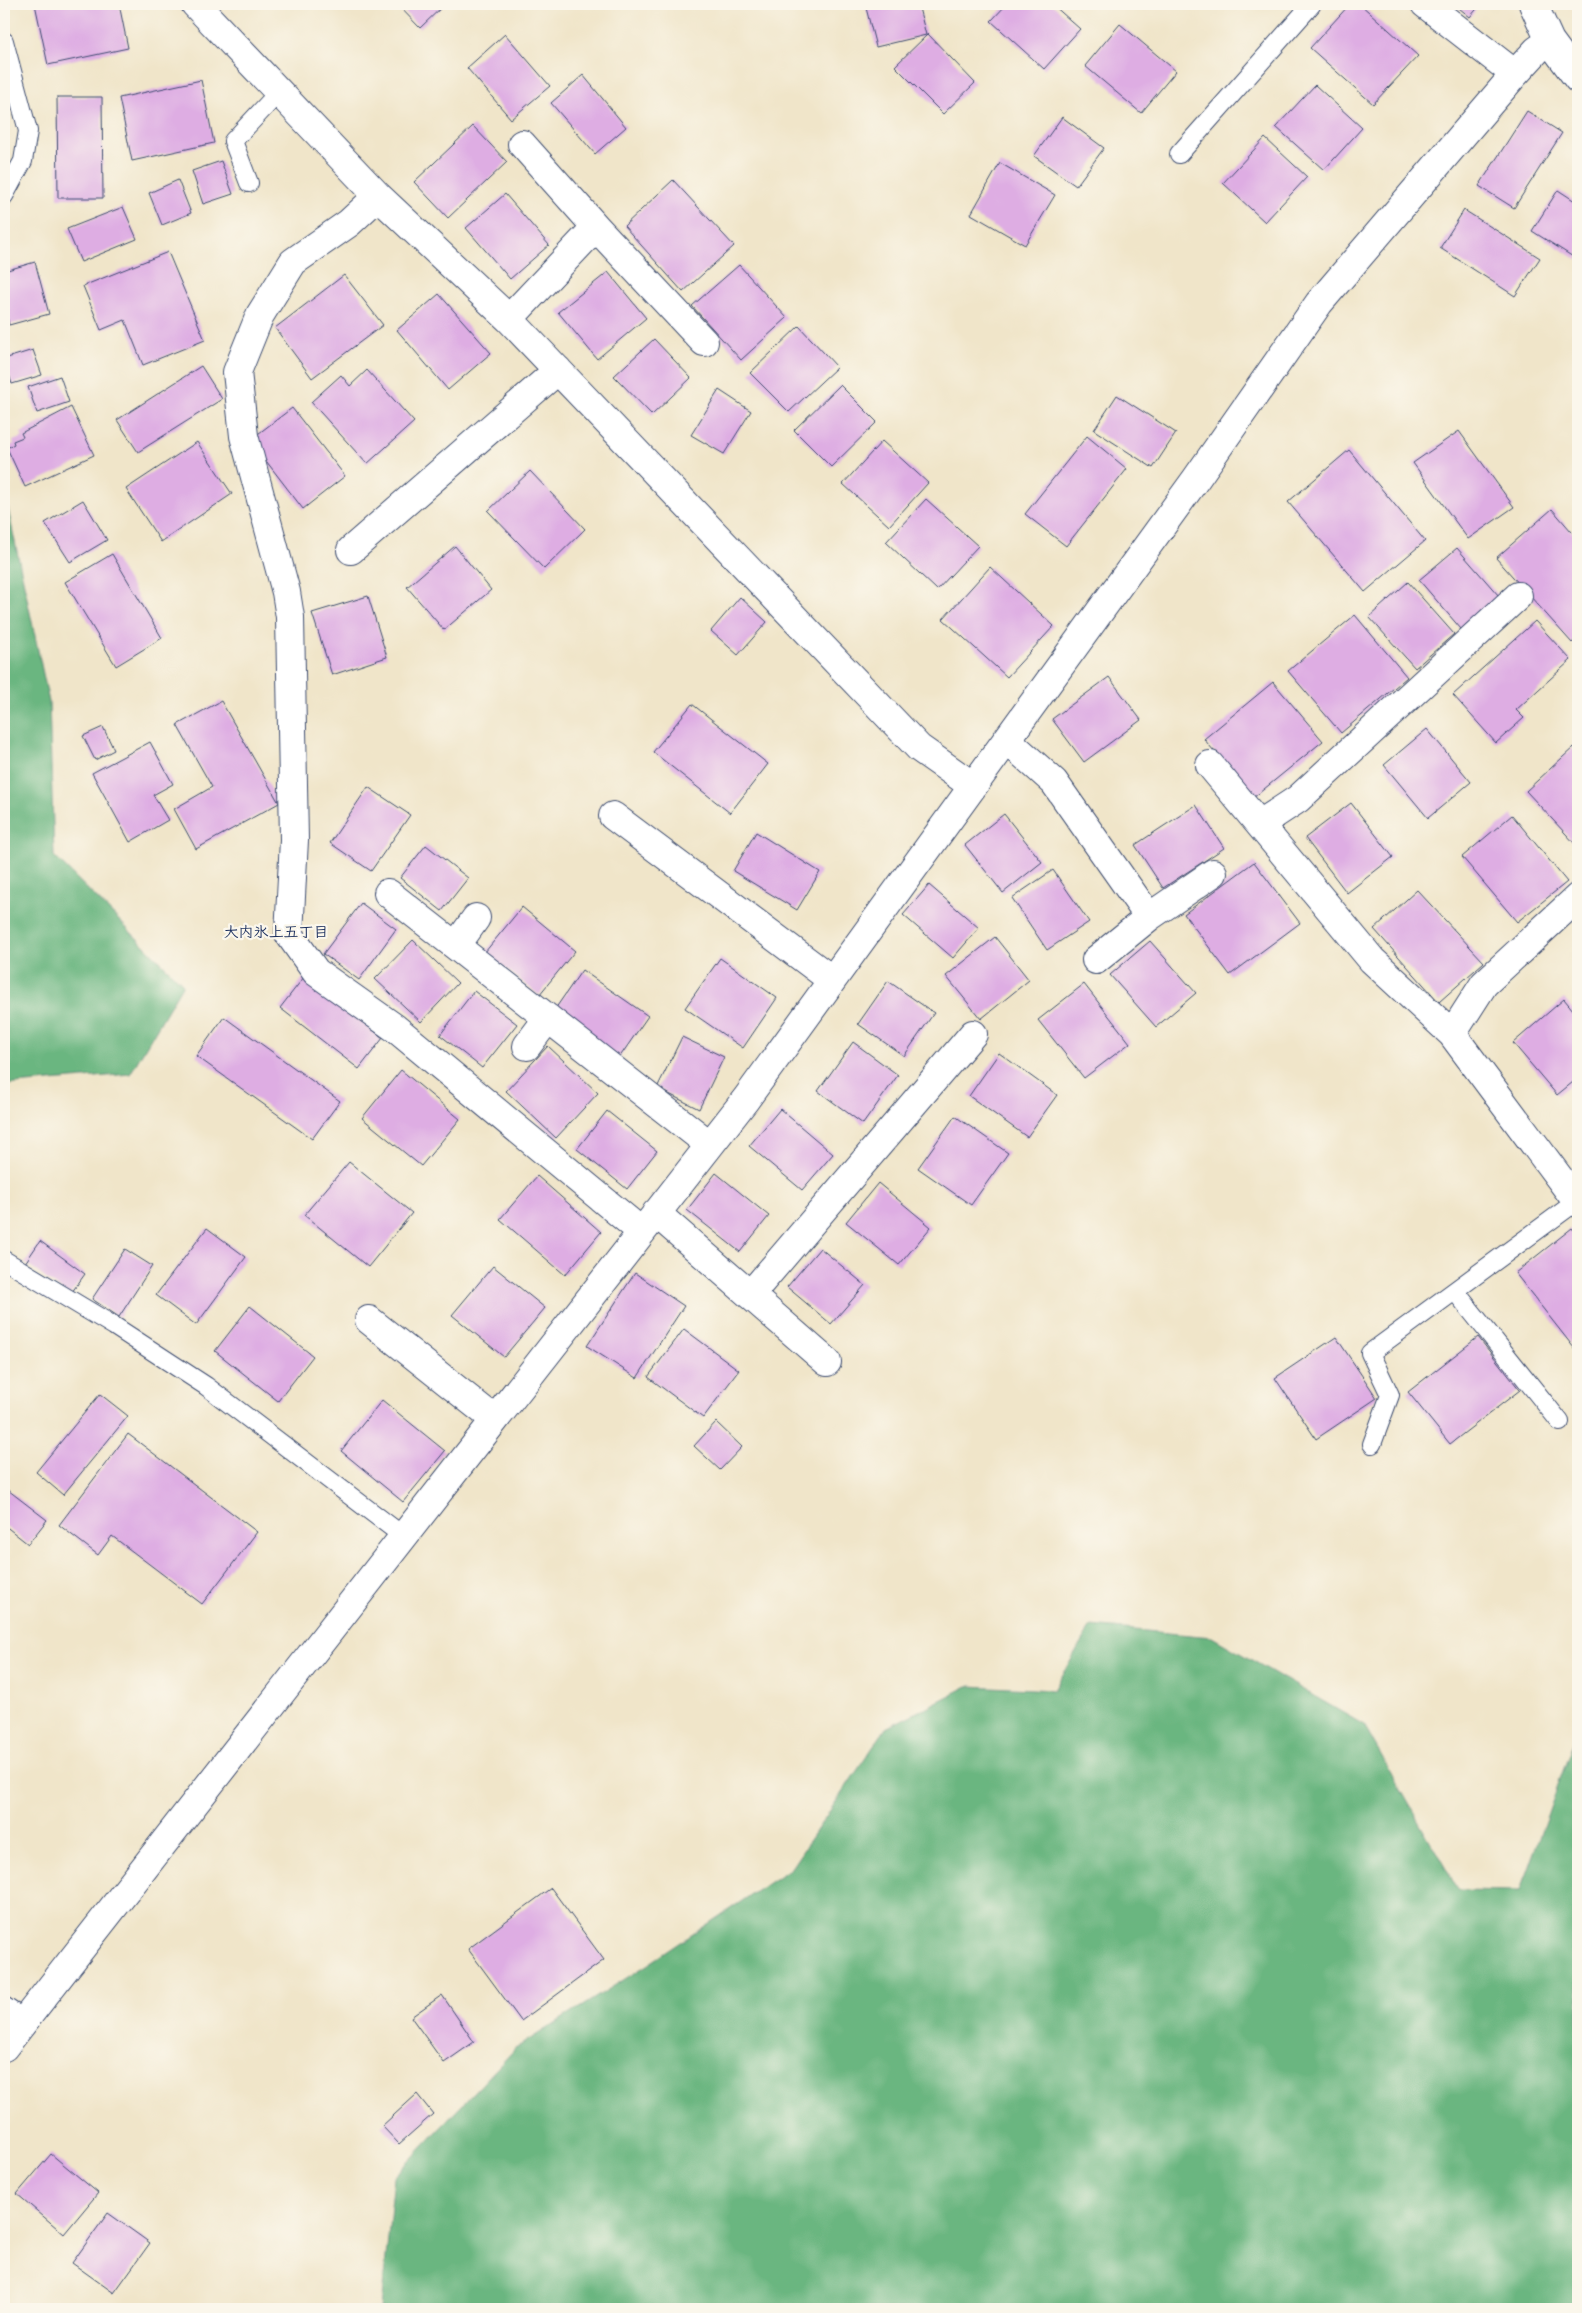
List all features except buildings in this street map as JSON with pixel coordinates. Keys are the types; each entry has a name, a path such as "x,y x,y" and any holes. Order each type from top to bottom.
{"street":[{"path":"195,4 378,196 509,319 919,748 973,786"},
{"path":"1425,4 1515,74"},
{"path":"1533,4 1550,41 1578,79"},
{"path":"4,2047 14,2013 403,1536 746,1099 1196,479 1318,303 1515,74 1538,50 1550,41"},
{"path":"522,144 596,227 704,342"},
{"path":"378,196 349,223 293,262 260,315 237,372 244,436 286,592 290,617 294,840 288,934 316,972 395,1028 649,1222 750,1295 826,1362"},
{"path":"509,319 596,227"},
{"path":"351,550 558,370"},
{"path":"1260,824 1298,799 1518,596"},
{"path":"1006,740 1054,782 1149,917"},
{"path":"1210,765 1372,960 1452,1034 1578,1202"},
{"path":"613,816 832,980"},
{"path":"1096,960 1149,917 1213,873"},
{"path":"388,893 710,1145"},
{"path":"1452,1034 1484,984 1578,897"},
{"path":"456,946 476,918"},
{"path":"527,1046 548,1018"},
{"path":"750,1295 972,1034"},
{"path":"369,1320 494,1419"}],"lane":[{"path":"1179,154 1312,4"},
{"path":"4,41 28,131 23,161 4,196"},
{"path":"249,183 233,141 278,93"},
{"path":"1372,1444 1390,1395 1370,1353 1578,1202"},
{"path":"4,1260 114,1326 206,1386 403,1536"},
{"path":"1455,1291 1560,1422"}],"green space":[{"path":"4,490 49,702 54,856 183,984 130,1074 4,1085"},
{"path":"1091,1626 1212,1637 1364,1725 1458,1890 1520,1891 1578,1729 1578,2309 381,2309 394,2177 516,2048 647,1965 791,1868 886,1728 968,1686 1054,1690"}],"district":[{"name":"大内氷上五丁目","path":"276,932"}]}
